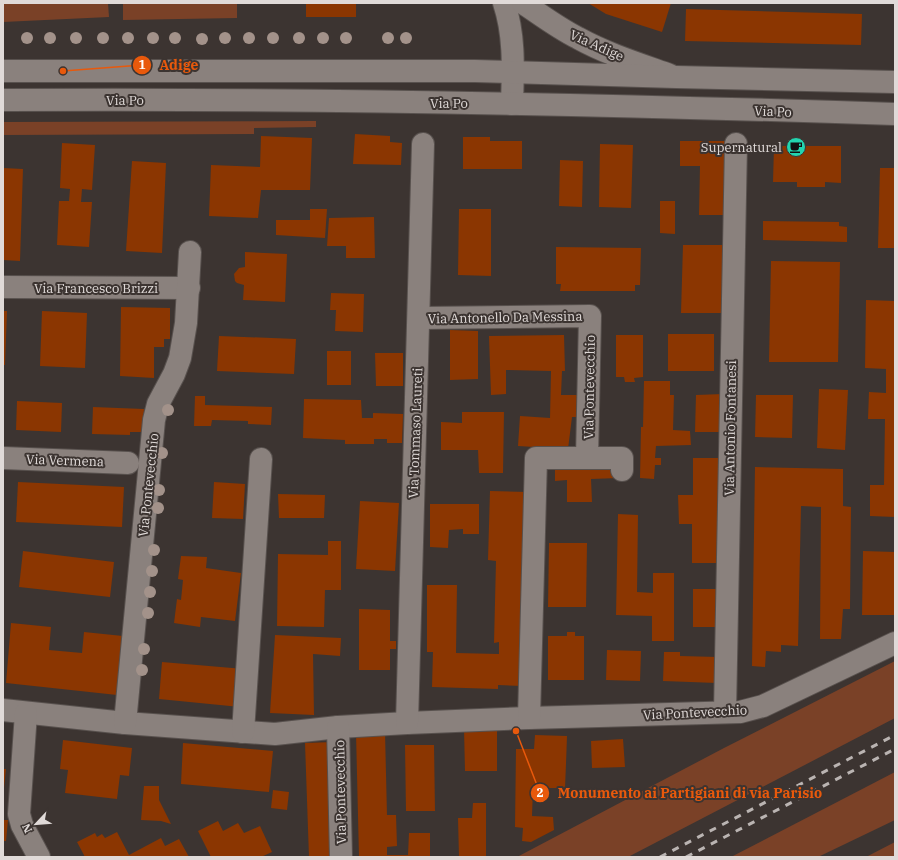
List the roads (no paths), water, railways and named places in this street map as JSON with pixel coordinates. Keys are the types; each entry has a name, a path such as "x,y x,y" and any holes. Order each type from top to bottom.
{"street":[{"path":"504,3 512,37 512,104"},
{"name":"Via Adige","path":"523,3 555,25 578,38 606,51 676,78"},
{"path":"3,71 476,71 676,78 895,82"},
{"name":"Via Po","path":"3,100 512,104 895,114"},
{"name":"Via Tommaso Laureti","path":"407,723 423,144"},
{"name":"Via Antonio Fontanesi","path":"725,712 736,144"},
{"name":"Via Pontevecchio","path":"125,723 154,420 158,404 174,374 180,358 186,323 190,252"},
{"name":"Via Francesco Brizzi","path":"3,287 189,288"},
{"name":"Via Pontevecchio","path":"587,458 590,316"},
{"name":"Via Antonello Da Messina","path":"419,318 590,316"},
{"name":"Via Vermena","path":"3,458 128,463"},
{"name":"Via Pontevecchio","path":"529,718 529,458 622,458 622,470"},
{"path":"243,732 261,459"},
{"name":"Via Pontevecchio","path":"3,710 125,723 275,734 338,727 407,723 740,712 763,706 895,643"},
{"path":"26,713 19,814 22,825 39,857"},
{"name":"Via Pontevecchio","path":"338,727 341,857"}],"railway":[{"path":"660,857 895,735"},
{"path":"686,857 895,749"}],"place":[{"name":"Adige","path":"63,71"},
{"name":"Supernatural","path":"796,147"},
{"name":"Monumento ai Partigiani di via Parisio","path":"516,731"}]}
